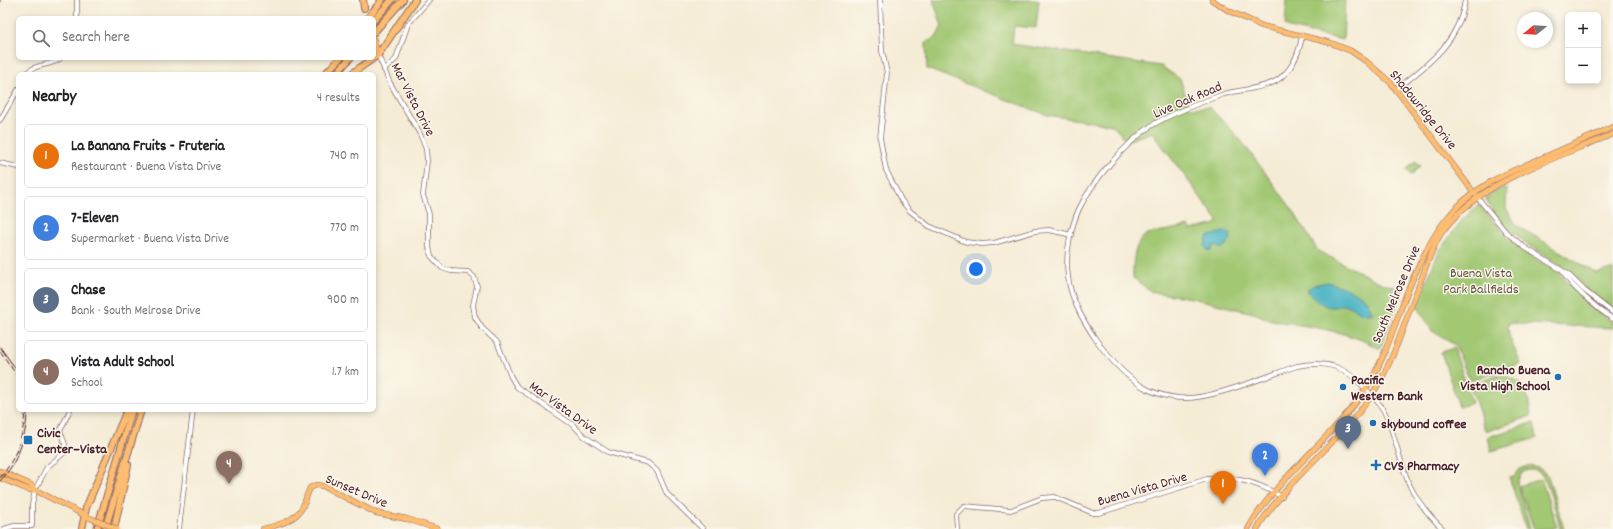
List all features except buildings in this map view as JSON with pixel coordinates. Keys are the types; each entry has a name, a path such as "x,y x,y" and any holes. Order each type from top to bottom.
{"highway":[{"path":"362,0 364,8"},
{"path":"370,16 382,0"},
{"path":"376,18 392,0"},
{"path":"376,30 403,0"},
{"path":"378,55 415,0"},
{"path":"327,72 338,60"},
{"path":"338,72 348,60"},
{"path":"353,72 371,60"},
{"path":"82,529 126,412"},
{"path":"97,529 131,412"},
{"path":"105,529 140,412"},
{"path":"116,529 137,423"}],"main road":[{"name":"Shadowridge Drive","path":"1212,0 1262,26 1331,43 1351,51 1378,70 1396,90 1476,194"},
{"path":"364,8 367,16"},
{"name":"Mar Vista Drive","path":"376,46 378,55"},
{"name":"South Melrose Drive","path":"1248,529 1260,510 1274,493 1366,389 1383,355 1411,283 1425,253 1444,221 1476,194 1506,173 1613,127"},
{"name":"South Melrose Drive","path":"1257,529 1282,497 1346,428 1372,395 1396,344 1438,239 1455,217 1476,194 1613,134"},
{"path":"0,471 31,485 35,490 87,517 116,529"},
{"path":"0,478 29,490 35,490"},
{"name":"Sunset Drive","path":"263,529 286,522 297,514 304,506 310,488 319,485 376,513 407,519 438,529"}],"street":[{"path":"76,0 77,16"},
{"path":"384,70 396,59 407,25 430,0"},
{"path":"880,0 882,51 887,72 880,138 886,170 901,200 922,221 947,235 966,242 982,244 994,243 1035,231 1049,230 1072,234"},
{"path":"1396,90 1431,62 1445,48 1460,22 1465,0"},
{"name":"Live Oak Road","path":"1302,36 1294,62 1287,71 1275,81 1262,87 1230,92 1216,97 1151,127 1110,165 1079,209 1072,234 1068,252 1068,277 1077,310 1098,342 1129,376 1146,389 1166,396 1193,398 1210,395 1310,363 1333,365 1351,374 1372,395 1386,416 1410,486 1422,506 1443,529"},
{"name":"Mar Vista Drive","path":"378,55 384,70 420,134 426,149 427,171 423,195 429,214 429,247 432,256 438,265 446,270 466,272 474,277 476,286 473,305 475,317 482,328 497,342 511,377 517,387 573,425 584,436 608,452 648,463 657,471 667,494 703,529"},
{"path":"28,72 34,67 50,64 57,60"},
{"path":"0,120 16,93"},
{"path":"0,162 16,166"},
{"name":"Shadowridge Drive","path":"1476,194 1506,232 1524,248 1563,272 1613,313"},
{"name":"Shadowridge Drive","path":"1563,272 1566,277 1589,300 1613,319"},
{"path":"4,529 14,526 32,526 32,505 35,490 47,467 64,453 65,444 60,431 69,412"},
{"path":"179,529 193,412"},
{"name":"Buena Vista Drive","path":"957,529 956,514 964,506 1011,510 1042,498 1055,497 1093,513 1099,513 1216,478 1244,480 1282,497"}],"green space":[{"path":"933,0 1039,0 1036,28 1014,26 1012,44 1161,66 1180,79 1190,108 1209,107 1240,139 1292,209 1318,251 1379,282 1403,290 1380,349 1367,342 1339,333 1267,319 1257,314 1192,298 1152,292 1133,278 1136,248 1142,238 1147,234 1189,226 1191,230 1216,224 1218,221 1152,132 1127,141 1112,125 1047,115 927,69 926,42 936,38 942,26"},
{"path":"1287,0 1345,0 1343,40 1289,28 1285,25"},
{"path":"1415,161 1420,166 1411,175 1406,170"},
{"path":"1507,187 1506,208 1516,225 1596,273 1613,269 1613,310 1601,306 1564,267 1528,245 1508,228 1493,212 1486,200 1490,193"},
{"name":"Buena Vista Park Ballfields","path":"1479,204 1508,238 1532,257 1557,271 1583,299 1613,323 1613,328 1508,323 1509,336 1521,364 1470,381 1455,345 1432,331 1417,305 1439,251 1462,220"},
{"path":"1454,348 1472,403 1459,407 1441,352"},
{"path":"1497,376 1514,379 1523,387 1528,400 1531,416 1488,431 1485,430 1470,385"},
{"path":"1534,423 1537,438 1491,451 1488,437"},
{"path":"1528,466 1539,468 1548,476 1564,529 1560,529 1552,500 1543,477 1540,473 1531,470 1522,473 1517,482 1530,529 1526,529 1509,477 1514,477 1520,469"},
{"path":"1541,479 1557,527 1550,529 1534,529 1519,486"}],"water":[{"path":"1226,231 1231,235 1230,241 1222,249 1214,245 1211,251 1207,250 1205,246 1207,237"},
{"path":"1328,282 1346,288 1365,298 1373,313 1362,313 1347,305 1331,307 1323,305 1308,292 1308,289 1314,285"}],"tram line":[{"path":"0,347 16,369"},
{"path":"0,481 12,466 20,448 27,419 27,412"}],"railway":[{"path":"0,351 16,374"},
{"path":"0,478 6,471 15,455 21,437 25,412"}],"place":[{"name":"Rancho Buena Vista High School","path":"1558,377"},
{"name":"Pacific Western Bank","path":"1343,387"},
{"name":"skybound coffee","path":"1373,423"},
{"name":"Civic Center–Vista","path":"28,440"},
{"name":"Chase","path":"1348,449"},
{"name":"CVS Pharmacy","path":"1376,465"},
{"name":"7-Eleven","path":"1265,476"},
{"name":"Vista Adult School","path":"229,484"},
{"name":"La Banana Fruits - Fruteria","path":"1223,504"}]}
